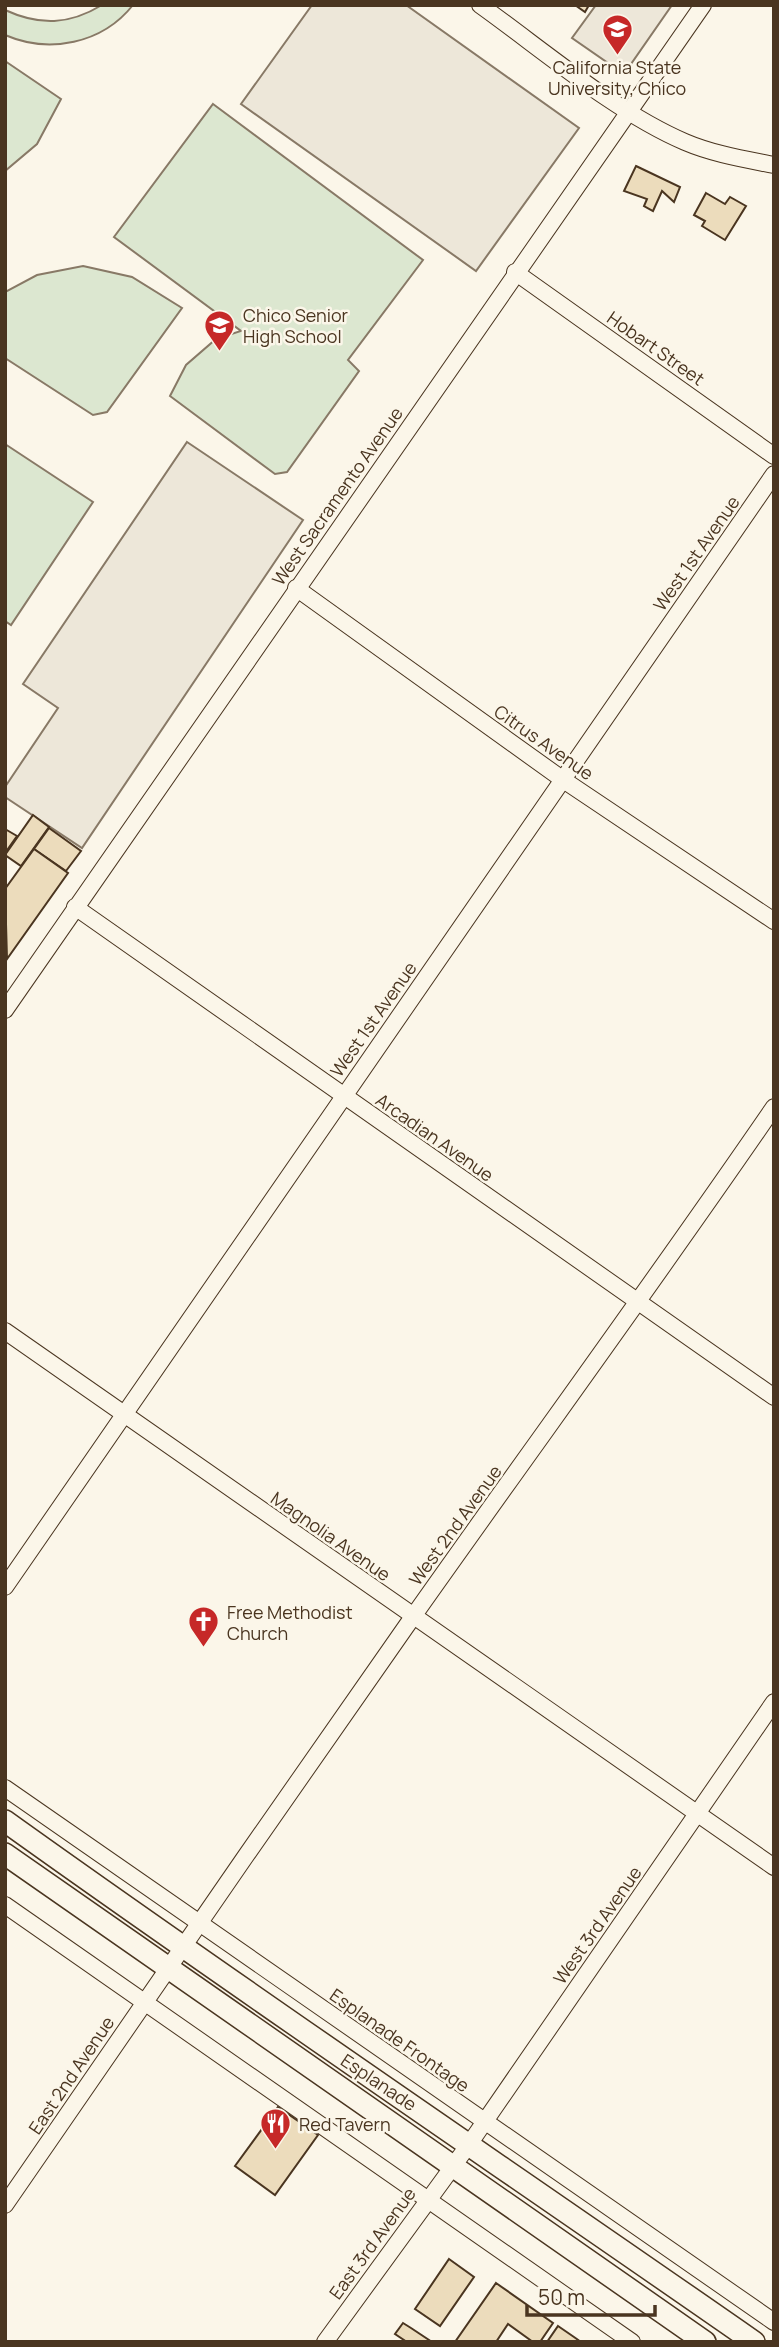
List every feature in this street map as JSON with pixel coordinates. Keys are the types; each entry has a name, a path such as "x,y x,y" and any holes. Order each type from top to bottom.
{"main road":[{"name":"Esplanade","path":"5,1821 184,1949 470,2143 751,2341"},
{"name":"Esplanade","path":"5,1854 705,2342"}],"street":[{"path":"480,5 629,112 685,142 774,165"},
{"name":"West Sacramento Avenue","path":"5,1010 515,272 703,5"},
{"name":"Hobart Street","path":"515,272 774,456"},
{"name":"West 1st Avenue","path":"5,1587 562,779 768,493 774,474"},
{"name":"Citrus Avenue","path":"296,588 562,779 774,921"},
{"name":"Arcadian Avenue","path":"75,907 774,1397"},
{"name":"West 2nd Avenue","path":"170,1967 413,1618 639,1303 774,1107"},
{"name":"Magnolia Avenue","path":"5,1331 413,1618 698,1812 774,1867"},
{"name":"West 3rd Avenue","path":"451,2167 774,1702"},
{"name":"Esplanade Frontage","path":"5,1788 484,2122 771,2314"},
{"path":"5,1905 632,2342"},
{"name":"East 2nd Avenue","path":"5,2205 170,1967"},
{"name":"East 3rd Avenue","path":"325,2342 451,2167"},
{"path":"751,2341 771,2314"}],"green space":[{"path":"102,5 133,5 106,29 74,42 39,44 5,35 5,10 30,19 54,21 90,12"},
{"path":"5,61 61,99 37,144 5,171"},
{"path":"213,104 423,260 348,360 359,371 287,472 275,474 170,396 186,365 216,339 241,331 114,237"},
{"path":"83,266 132,277 182,308 107,412 93,415 5,358 5,292 37,275"},
{"path":"5,444 93,502 11,625 5,621"}],"shaded area":[{"path":"312,5 406,5 579,128 476,271 241,104"},
{"name":"California State University, Chico","path":"596,5 672,5 624,74 572,38"},
{"path":"187,442 303,520 82,848 5,797 5,787 58,708 23,684"}],"building":[{"path":"575,5 589,5 585,12"},
{"path":"636,166 680,187 674,202 662,191 653,211 644,206 647,199 624,191"},
{"path":"706,193 725,204 730,197 746,206 725,240 702,226 705,221 694,215"},
{"path":"33,815 49,827 21,866 5,855"},
{"path":"49,828 81,851 66,871 34,849"},
{"path":"5,829 17,836 5,853"},
{"path":"34,849 68,873 7,959 5,889"},
{"path":"278,2107 318,2135 275,2195 235,2166"},
{"path":"449,2259 474,2277 440,2326 415,2309"},
{"path":"496,2283 553,2323 540,2342 533,2342 508,2324 496,2342 455,2342"},
{"path":"403,2323 432,2342 407,2342 395,2334"},
{"path":"558,2326 574,2337 581,2342 547,2342"}],"place":[{"name":"California State University, Chico","path":"617,56"},
{"name":"Chico Senior High School","path":"220,352"},
{"name":"Free Methodist Church","path":"204,1649"},
{"name":"Red Tavern","path":"276,2151"}]}
